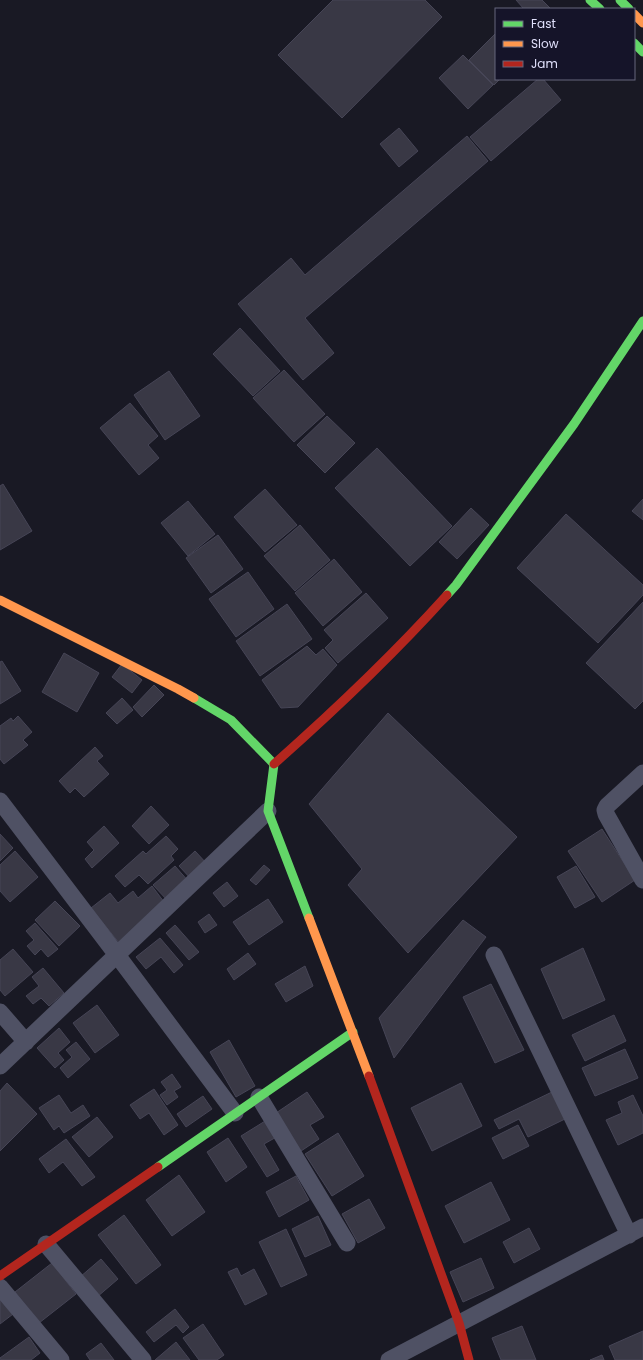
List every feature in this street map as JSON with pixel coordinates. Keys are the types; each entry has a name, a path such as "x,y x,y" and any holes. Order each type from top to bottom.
{"main road":[{"path":"590,0 599,8"},
{"path":"620,0 628,8"},
{"path":"635,15 643,23"},
{"path":"635,44 643,52"},
{"path":"469,1360 459,1323 353,1032 268,811 274,764 342,703 419,626 456,585 574,424 643,321"},
{"path":"0,600 178,689 231,720 274,764"},
{"path":"0,1276 353,1032"}],"street":[{"path":"643,773 607,806 606,814 643,880"},
{"path":"0,801 235,1113"},
{"path":"0,1066 268,811"},
{"path":"389,1360 636,1231 494,955"},
{"path":"0,1012 26,1042"},
{"path":"259,1097 347,1243"},
{"path":"46,1244 143,1360"},
{"path":"0,1286 61,1360"}],"building":[{"path":"333,0 425,0 442,17 342,118 278,55"},
{"path":"516,0 542,0 550,8 523,8"},
{"path":"495,34 495,80 499,80 494,85 469,60"},
{"path":"463,55 493,85 468,109 439,78"},
{"path":"537,80 544,80 561,100 491,161 470,137"},
{"path":"399,128 418,151 399,167 380,144"},
{"path":"467,136 488,161 305,318 334,353 303,380 238,304 291,258 305,275"},
{"path":"240,328 280,371 253,396 213,354"},
{"path":"284,370 325,414 294,442 253,398"},
{"path":"169,371 200,416 165,440 134,395"},
{"path":"130,403 158,436 148,445 159,458 139,475 100,428"},
{"path":"327,416 355,443 325,473 297,445"},
{"path":"377,448 452,526 410,566 335,488"},
{"path":"3,484 32,531 0,550 0,486"},
{"path":"265,489 297,525 265,552 234,517"},
{"path":"643,499 643,520 632,511"},
{"path":"188,501 215,534 188,556 161,523"},
{"path":"471,508 489,525 457,559 439,542"},
{"path":"566,514 643,585 643,595 598,643 517,568"},
{"path":"300,525 330,560 295,591 264,556"},
{"path":"218,535 243,569 211,593 186,558"},
{"path":"334,559 362,592 323,626 295,593"},
{"path":"248,572 274,609 236,637 209,599"},
{"path":"366,593 388,618 338,663 325,648 333,640 324,630"},
{"path":"643,602 643,701 635,709 586,663"},
{"path":"287,604 312,639 260,676 236,641"},
{"path":"307,646 316,655 323,649 337,665 298,707 281,708 262,680"},
{"path":"64,653 99,673 77,712 42,692"},
{"path":"2,661 21,691 0,704 0,662"},
{"path":"122,664 142,680 132,693 112,677"},
{"path":"154,685 164,695 142,717 133,707"},
{"path":"122,698 133,710 117,724 106,713"},
{"path":"388,713 517,837 408,953 348,885 362,869 309,804"},
{"path":"18,716 32,732 23,740 28,745 4,764 0,759 0,726 11,718 13,721"},
{"path":"95,747 103,756 97,761 109,774 84,797 75,788 70,793 59,781"},
{"path":"151,806 169,825 149,844 132,826"},
{"path":"104,826 119,843 92,868 85,859 94,850 87,842"},
{"path":"602,829 635,880 602,902 568,851"},
{"path":"0,834 13,848 0,861"},
{"path":"166,836 178,849 171,856 174,860 148,884 139,875 125,887 115,876 143,851 146,854"},
{"path":"15,851 38,877 10,902 0,891 0,865"},
{"path":"195,851 208,865 192,880 179,866"},
{"path":"264,865 270,870 256,885 250,880"},
{"path":"175,866 189,882 168,901 153,885"},
{"path":"576,866 595,897 575,908 557,877"},
{"path":"227,882 238,896 224,907 213,893"},
{"path":"152,886 167,906 120,944 91,908 110,893 118,903 133,891 138,898"},
{"path":"268,899 283,922 249,945 233,922"},
{"path":"55,901 80,926 59,946 35,920"},
{"path":"209,914 217,925 205,933 198,922"},
{"path":"463,920 486,937 394,1058 379,1018"},
{"path":"35,923 58,949 48,957 41,949 35,955 27,946 34,940 26,931"},
{"path":"175,925 199,952 189,960 166,933"},
{"path":"160,938 183,965 174,973 161,957 146,969 136,957"},
{"path":"583,948 605,1000 563,1019 541,969"},
{"path":"13,949 33,972 5,996 0,990 0,960"},
{"path":"248,953 256,964 234,980 227,969"},
{"path":"305,966 313,986 286,1002 275,984"},
{"path":"43,968 64,993 49,1006 41,998 33,1004 26,996 39,986 32,977"},
{"path":"491,984 524,1050 495,1063 463,997"},
{"path":"97,1005 119,1035 95,1053 73,1023"},
{"path":"614,1015 626,1041 585,1061 572,1035"},
{"path":"59,1028 70,1042 58,1053 64,1060 55,1068 37,1048"},
{"path":"229,1040 255,1086 236,1097 210,1052"},
{"path":"76,1042 90,1059 68,1078 60,1068 72,1057 66,1050"},
{"path":"625,1049 638,1078 595,1096 582,1068"},
{"path":"172,1074 181,1087 174,1091 178,1097 167,1105 160,1095 167,1090 161,1082"},
{"path":"7,1083 37,1114 0,1151 0,1091"},
{"path":"461,1083 482,1126 432,1151 411,1108"},
{"path":"154,1089 178,1125 164,1135 149,1113 140,1119 130,1105"},
{"path":"554,1091 567,1118 528,1137 519,1119 499,1129 494,1120"},
{"path":"307,1092 324,1117 310,1125 319,1139 301,1151 276,1113"},
{"path":"59,1095 71,1113 83,1105 90,1116 64,1133 59,1126 54,1130 39,1108"},
{"path":"633,1095 643,1116 643,1133 618,1145 606,1120 622,1113 618,1102"},
{"path":"203,1096 212,1109 186,1127 177,1114"},
{"path":"97,1117 113,1137 89,1157 72,1137"},
{"path":"270,1118 280,1135 264,1144 279,1170 267,1177 241,1136"},
{"path":"518,1125 529,1146 503,1159 492,1138"},
{"path":"338,1133 364,1176 332,1196 305,1154"},
{"path":"228,1138 247,1167 226,1182 207,1152"},
{"path":"66,1139 95,1177 82,1186 63,1162 49,1173 39,1159"},
{"path":"179,1175 205,1212 172,1236 146,1200"},
{"path":"296,1176 309,1200 279,1217 266,1192"},
{"path":"491,1182 510,1220 464,1243 445,1206"},
{"path":"369,1199 385,1228 358,1243 342,1214"},
{"path":"124,1215 161,1265 136,1284 98,1235"},
{"path":"318,1216 331,1245 305,1257 292,1229"},
{"path":"529,1228 540,1249 514,1263 503,1242"},
{"path":"286,1229 307,1275 281,1287 259,1242"},
{"path":"481,1258 494,1288 463,1302 450,1272"},
{"path":"101,1259 118,1279 97,1297 80,1277"},
{"path":"52,1263 76,1294 39,1323 15,1292"},
{"path":"237,1268 241,1276 254,1269 267,1294 245,1305 228,1272"},
{"path":"0,1295 17,1311 0,1324"},
{"path":"175,1309 189,1327 183,1333 176,1325 154,1342 146,1332"},
{"path":"203,1324 224,1355 217,1360 199,1360 183,1338"},
{"path":"522,1326 536,1360 501,1360 492,1338"},
{"path":"643,1331 643,1360 615,1360 609,1346"},
{"path":"29,1337 40,1353 31,1360 1,1360 0,1358"},
{"path":"176,1342 190,1360 155,1360"},
{"path":"101,1343 114,1360 90,1360 86,1354"},
{"path":"602,1355 604,1360 590,1360"}],"traffic: fast":[{"path":"590,0 599,8"},
{"path":"620,0 628,8"},
{"path":"635,44 643,52"},
{"path":"447,595 456,585 574,424 643,321"},
{"path":"194,698 231,720 274,764 268,811 309,918"},
{"path":"158,1167 353,1032"}],"traffic: slow":[{"path":"635,15 643,23"},
{"path":"0,600 194,698"},
{"path":"309,918 369,1076"}],"traffic: jam":[{"path":"274,764 363,682 447,595"},
{"path":"369,1076 459,1323 469,1360"},
{"path":"0,1276 158,1167"}]}
